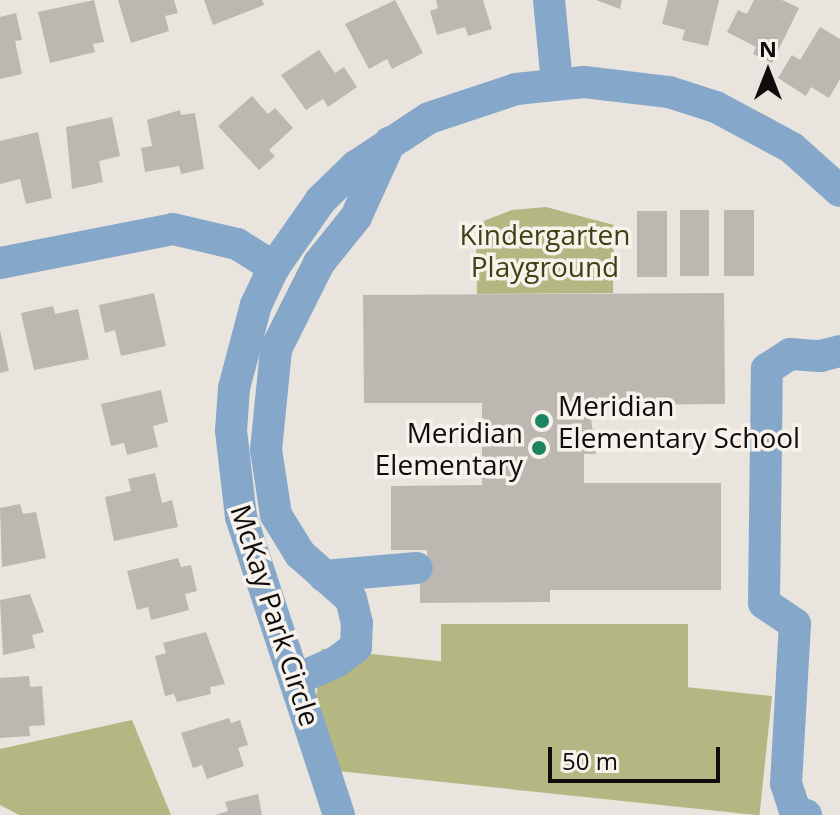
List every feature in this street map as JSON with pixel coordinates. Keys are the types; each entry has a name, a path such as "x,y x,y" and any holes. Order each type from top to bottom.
{"street":[{"path":"549,0 557,83"},
{"name":"McKay Park Circle","path":"339,815 241,517 231,431 243,346 274,267 321,200 391,140 474,99 557,83 627,84 716,107 792,148 840,191"},
{"path":"295,680 336,662 356,647 351,599 300,554 276,515 266,450 276,349 319,263 356,217 391,140"},
{"path":"0,263 173,229 237,244 274,267"},
{"path":"806,815 795,811 786,784 795,624 764,603 767,369 790,354 820,356 840,351"},
{"path":"257,570 300,554"},
{"path":"324,576 417,568"}],"green space":[{"name":"Kindergarten Playground","path":"546,207 614,225 613,293 477,294 476,224 512,210"},
{"path":"441,624 688,624 688,687 441,687"},
{"path":"321,649 772,696 759,815 309,768"},
{"path":"132,720 171,815 19,815 0,805 0,749"}],"building":[{"path":"94,0 104,42 93,44 95,52 50,63 38,12"},
{"path":"118,0 174,0 178,13 165,16 169,31 131,43"},
{"path":"204,0 262,0 264,5 213,25"},
{"path":"395,0 423,53 392,69 387,59 369,69 345,24"},
{"path":"436,0 483,0 492,29 468,36 465,27 437,35 430,11 438,8"},
{"path":"596,0 622,0 620,9"},
{"path":"668,0 719,0 708,46 682,40 685,30 662,24"},
{"path":"754,0 782,0 799,8 772,63 753,54 756,47 727,32 738,10 747,14"},
{"path":"16,13 22,40 15,41 22,74 0,79 0,17"},
{"path":"820,27 840,39 840,79 829,98 811,87 806,96 778,78 792,55 800,60"},
{"path":"319,50 335,73 344,67 357,87 328,107 323,99 306,110 281,75"},
{"path":"252,96 268,114 275,108 293,128 269,150 275,156 259,170 218,126"},
{"path":"180,110 181,115 195,113 204,169 181,174 179,166 145,172 141,148 152,146 147,120"},
{"path":"112,117 120,156 99,161 103,182 72,189 66,127"},
{"path":"38,132 52,198 26,204 20,179 0,184 0,141"},
{"path":"680,210 709,210 709,276 680,276"},
{"path":"724,210 754,210 754,276 724,276"},
{"path":"637,211 667,211 667,277 637,277"},
{"path":"154,293 166,346 121,356 115,330 105,333 99,305"},
{"name":"Meridian Elementary","path":"724,293 725,404 589,405 596,454 584,454 584,483 721,483 721,590 550,590 550,602 420,603 420,578 428,577 427,550 391,550 391,486 482,485 482,403 364,403 363,295"},
{"path":"53,306 55,314 78,309 89,359 34,370 21,313"},
{"path":"0,330 9,371 0,373"},
{"path":"161,390 168,422 153,426 158,447 127,455 124,443 111,446 101,404"},
{"path":"155,473 162,503 172,500 178,527 114,541 105,497 131,491 128,479"},
{"path":"20,504 23,514 36,512 46,558 2,567 0,508"},
{"path":"178,558 181,567 191,565 197,591 185,594 189,610 151,620 148,607 137,610 127,571"},
{"path":"30,594 44,632 32,635 35,648 3,655 0,600"},
{"path":"206,632 225,684 210,687 211,694 177,702 174,694 165,696 155,656 166,653 163,643"},
{"path":"29,676 30,687 42,686 45,725 29,726 30,736 0,738 0,678"},
{"path":"229,718 231,723 240,720 248,745 238,748 244,766 207,779 202,765 193,768 181,733"},
{"path":"258,794 262,815 215,815 228,811 225,802"}],"place":[{"name":"Meridian Elementary School","path":"542,421"},
{"name":"Meridian Elementary","path":"539,448"}]}
